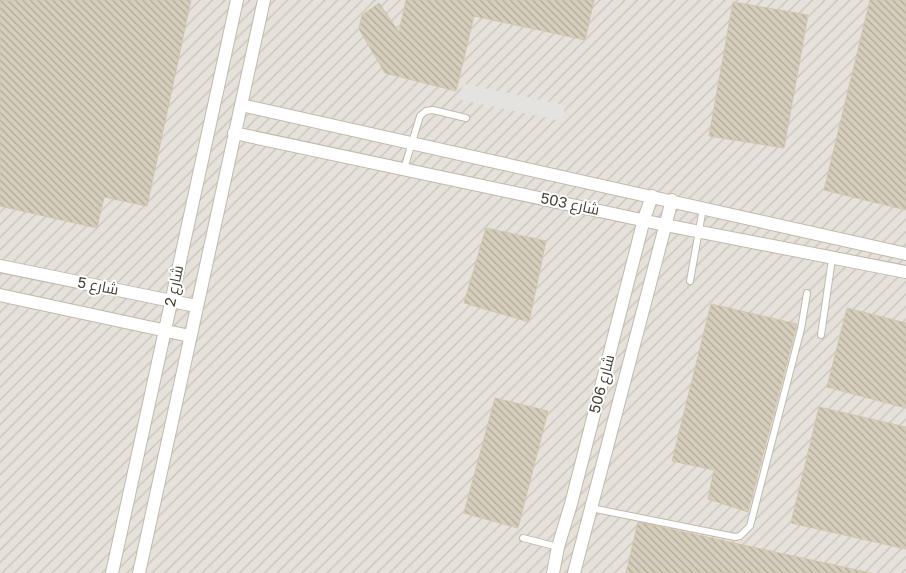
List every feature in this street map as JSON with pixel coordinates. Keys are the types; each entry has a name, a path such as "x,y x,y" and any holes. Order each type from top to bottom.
{"street":[{"name":"شارع 2","path":"112,573 237,0"},
{"name":"شارع 2","path":"139,573 264,0"},
{"name":"شارع 503","path":"241,105 672,200 906,254"},
{"name":"شارع 503","path":"234,133 665,225 906,272"},
{"name":"شارع 506","path":"553,573 558,547 644,219 652,196"},
{"name":"شارع 506","path":"574,573 672,200"},
{"path":"832,258 833,237"},
{"name":"شارع 5","path":"0,266 196,306"},
{"name":"شارع 5","path":"0,295 190,336"},
{"path":"605,373 625,378"}],"lane":[{"path":"404,169 420,116 426,111 433,110 466,118"},
{"path":"690,282 703,208"},
{"path":"822,335 832,258"},
{"path":"591,508 735,537 745,532 750,526 801,329 807,293"},
{"path":"523,538 558,547"}],"shaded area":[{"path":"0,0 906,0 906,573 0,573"},
{"path":"464,84 565,105 562,121 457,99"}],"building":[{"path":"0,0 191,0 147,206 104,197 97,228 0,206"},
{"path":"406,0 594,0 585,40 474,16 456,91 385,73 359,29 362,15 379,3 399,32"},
{"path":"870,0 906,0 906,210 824,190"},
{"path":"733,2 808,15 784,148 709,136"},
{"path":"486,228 546,241 529,322 464,303"},
{"path":"711,304 797,324 748,512 708,499 714,470 672,461"},
{"path":"847,308 906,323 906,408 827,387"},
{"path":"495,398 548,411 518,528 464,513"},
{"path":"819,407 906,427 906,549 791,523"},
{"path":"638,522 871,573 626,573"}]}
